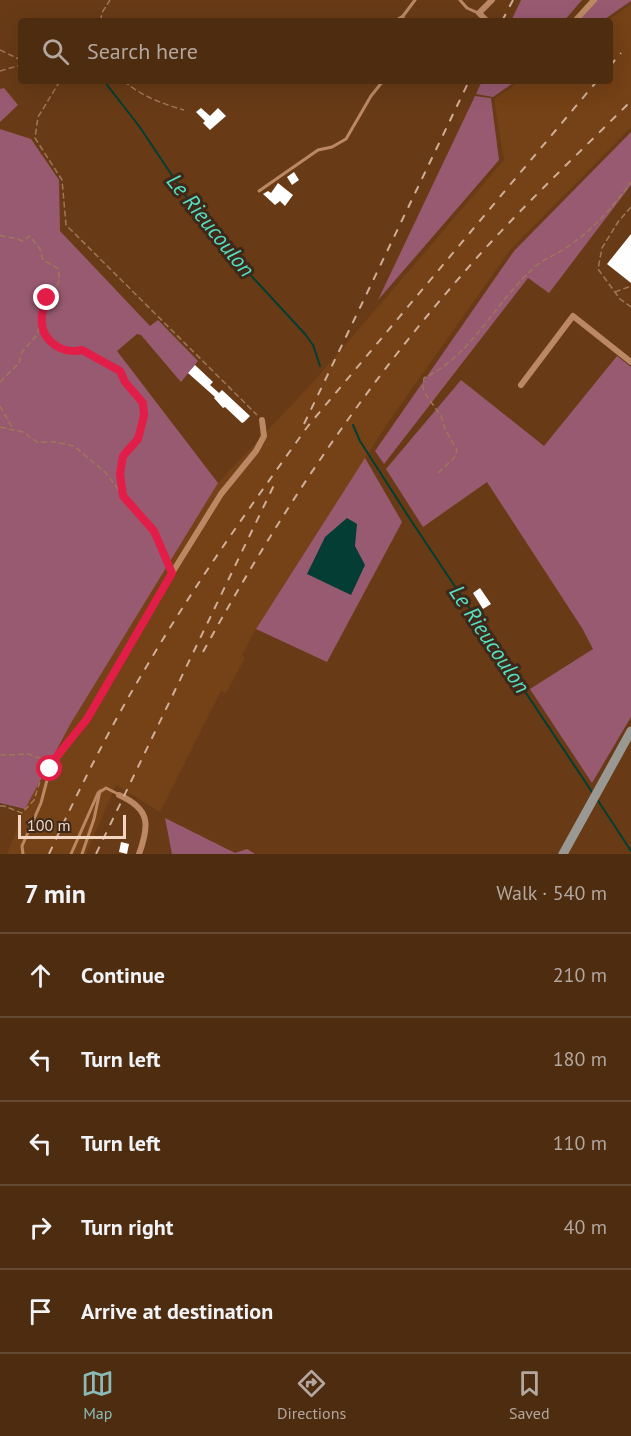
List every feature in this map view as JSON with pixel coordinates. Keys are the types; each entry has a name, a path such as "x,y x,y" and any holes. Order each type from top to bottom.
{"street":[{"path":"483,18 492,0"},
{"path":"578,18 594,0"},
{"path":"521,385 573,316 631,362"},
{"path":"52,764 87,719 221,494 256,451 264,436 262,420"},
{"path":"563,854 631,731"},
{"path":"119,795 131,800 141,810 145,822 145,838 140,854"}],"lane":[{"path":"404,18 415,0"},
{"path":"460,0 467,8 483,18"},
{"path":"259,191 318,150 332,147 346,139 381,84"},
{"path":"23,854 22,846 41,803 52,764"},
{"path":"71,854 93,800 100,790 109,788 119,795"},
{"path":"82,854 94,819 100,790"}],"path":[{"path":"101,18 102,11 110,0"},
{"path":"0,50 18,59"},
{"path":"0,71 18,66"},
{"path":"58,84 38,117 35,138 62,180 66,225 262,420"},
{"path":"127,84 134,90 184,110"},
{"path":"438,473 454,458 457,450 445,429 441,416 426,395 423,388 424,378 439,371 458,356 537,265 569,247 594,225 631,182"},
{"path":"631,207 618,222 602,248 598,269 620,299 631,307"},
{"path":"0,235 22,241 30,236 40,249 43,260 59,269 56,290 47,298 37,335 22,352 19,363 0,382"},
{"path":"615,292 631,286"},
{"path":"41,318 48,341 71,352 82,350 120,371 125,382 143,403 144,416 138,439 123,456 120,474 123,496"},
{"path":"0,406 13,429"},
{"path":"0,427 23,432 37,442 56,442 74,446 105,472 154,531 172,573"},
{"path":"0,755 28,754 52,764"},
{"path":"0,806 22,813 26,810 34,800 44,770"}],"shaded area":[{"path":"521,0 582,0 567,18 512,18"},
{"path":"597,0 631,0 606,18 582,18"},
{"path":"631,4 631,127 510,250 387,424 256,629 242,655 245,658 226,693 221,691 160,812 116,785 86,854 7,854 25,809 71,723 218,483 315,380 504,160 494,99 516,84 613,84 611,18"},
{"path":"481,84 512,84 493,97 476,94"},
{"path":"4,88 18,105 0,122 0,89"},
{"path":"475,96 491,98 499,160 378,300"},
{"path":"0,129 31,139 59,180 60,231 150,326 158,320 198,361 181,382 141,335 137,334 117,351 218,483 71,723 25,809 0,803"},
{"path":"631,132 631,185 549,293 528,278 384,464 375,451 514,251"},
{"path":"617,356 631,367 631,717 592,783 530,689 593,649 582,628 487,482 423,527 386,469 461,380 544,446"},
{"path":"365,458 402,522 327,662 256,629"},
{"path":"165,818 235,853 247,849 255,854 172,854"}],"water":[{"path":"347,518 357,524 355,546 365,565 351,595 307,574 325,537"}],"building":[{"path":"201,108 210,116 218,108 226,116 210,130 196,112"},
{"path":"294,172 299,180 292,185 287,177"},
{"path":"278,183 293,195 285,206 280,201 275,205 263,194 268,191 271,193"},
{"path":"631,234 631,283 607,264"},
{"path":"195,365 213,382 210,385 219,393 222,390 250,416 244,422 242,423 225,407 223,408 215,397 188,373"},
{"path":"480,588 491,604 483,609 473,593"},
{"path":"121,842 129,844 127,854 119,852"}],"waterway":[{"name":"Le Rieucoulon","path":"106,84 139,126 208,229 305,334 313,345 320,366"},
{"name":"Le Rieucoulon","path":"353,425 360,441 410,519 594,795"},
{"name":"Le Rieucoulon","path":"597,799 631,851"}],"railway":[{"path":"504,18 513,0"},
{"path":"613,62 621,53"},
{"path":"304,424 468,84"},
{"path":"49,854 134,687 225,543 266,484 308,426 594,84"},
{"path":"203,652 290,505 388,365 480,254 631,101"},
{"path":"96,854 276,481"}],"route":[{"path":"47,298 41,318 48,341 71,352 82,350 104,360 120,371 125,382 143,403 144,416 138,439 123,456 120,474 123,496 154,531 172,573 87,719 57,756 50,769"}]}
